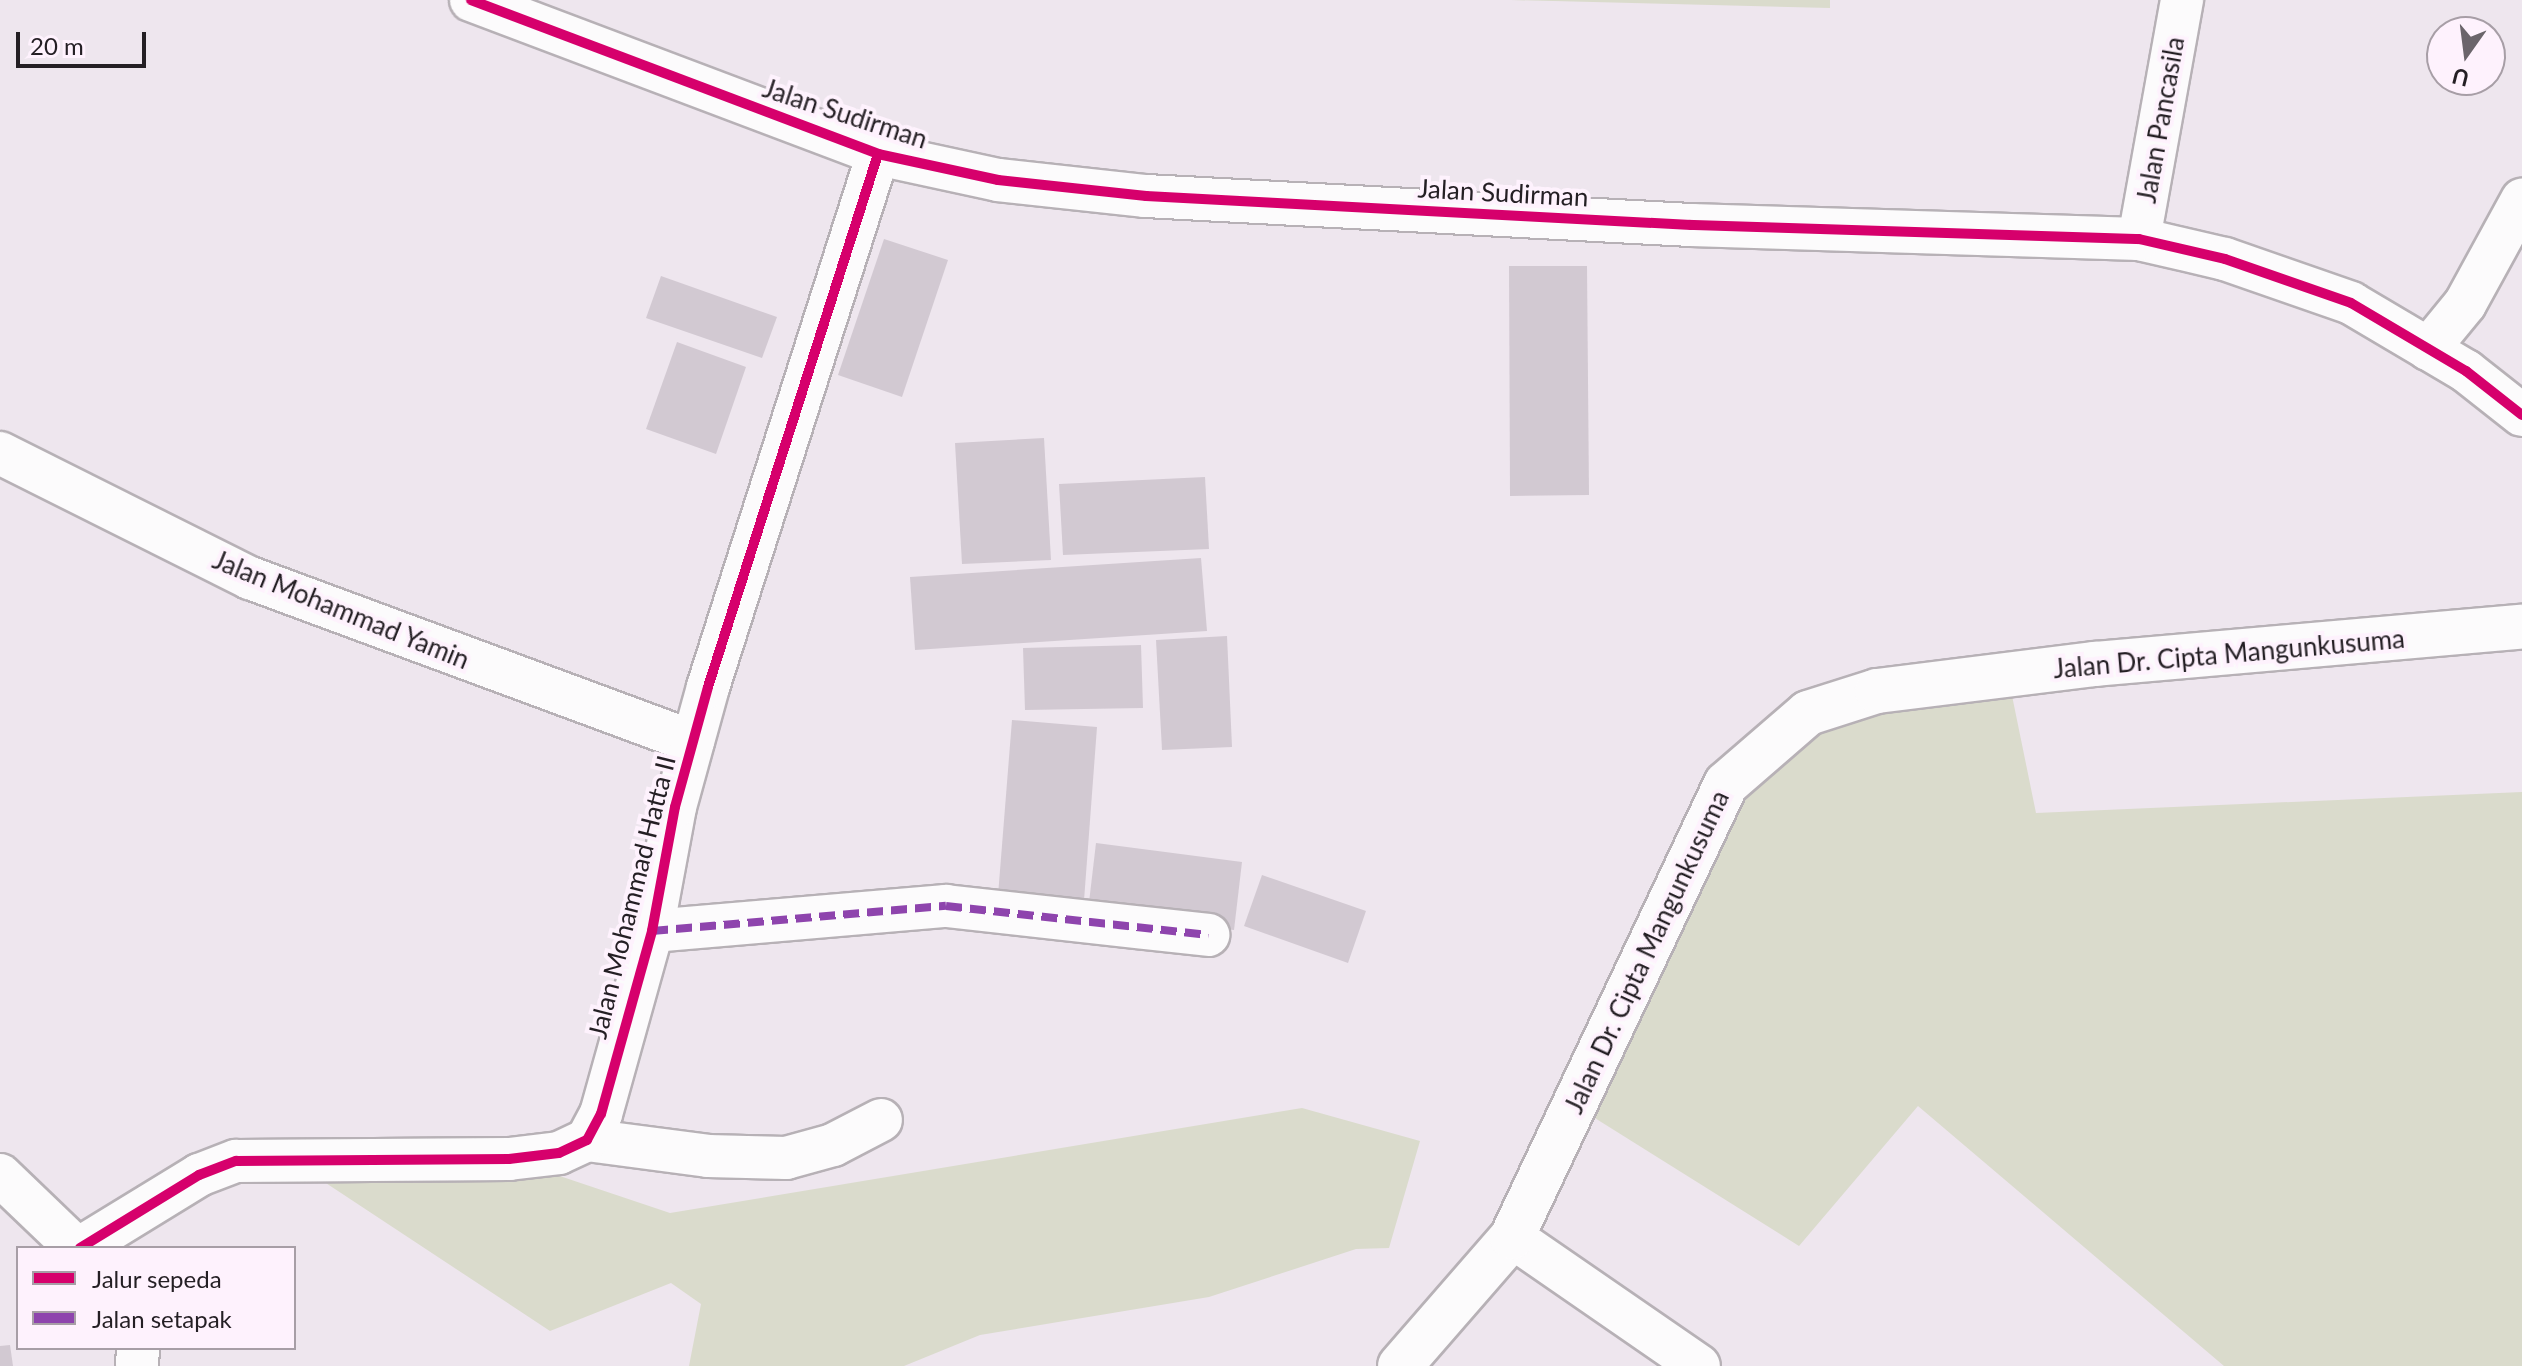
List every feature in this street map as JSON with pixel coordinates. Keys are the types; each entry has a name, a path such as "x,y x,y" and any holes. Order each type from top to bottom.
{"main road":[{"name":"Jalan Dr. Cipta Mangunkusuma","path":"1400,1366 1512,1237 1726,784 1808,713 1877,691 2095,664 2522,627"}],"street":[{"name":"Jalan Sudirman","path":"471,0 878,154 998,180 1146,196 1691,225 2139,239 2225,259 2351,303 2428,349 2522,415"},
{"name":"Jalan Pancasila","path":"2139,239 2182,0"},
{"name":"Jalan Mohammad Hatta II","path":"587,1140 601,1114 652,931 693,742 878,154"},
{"path":"2428,349 2465,304 2522,200"},
{"name":"Jalan Mohammad Yamin","path":"0,453 250,578 693,742"},
{"path":"652,931 946,906 1208,935"},
{"path":"81,1246 199,1175 236,1161 509,1159 559,1153 587,1140 708,1156 786,1158 833,1145 881,1120"},
{"path":"0,1175 76,1246"},
{"path":"1512,1237 1699,1366"}],"shaded area":[{"path":"1511,0 1830,0 1830,8"},
{"path":"2008,676 2036,813 2522,792 2522,1366 2224,1366 1918,1106 1799,1246 1574,1105 1726,784 1808,713"},
{"path":"1302,1108 1420,1141 1389,1248 1356,1249 1209,1297 980,1335 904,1366 689,1366 701,1304 671,1283 550,1331 288,1158 509,1159 670,1213"}],"building":[{"path":"884,239 948,260 902,397 838,375"},
{"path":"1509,266 1587,266 1589,495 1510,496"},
{"path":"661,276 777,317 762,358 646,318"},
{"path":"677,342 746,367 716,454 646,429"},
{"path":"1044,438 1051,560 962,564 955,443"},
{"path":"1205,477 1209,549 1063,555 1059,484"},
{"path":"1201,558 1207,631 915,650 910,577"},
{"path":"1227,636 1232,747 1162,750 1156,640"},
{"path":"1141,645 1143,708 1025,710 1023,648"},
{"path":"1012,720 1097,727 1083,914 997,908"},
{"path":"1096,843 1242,862 1234,930 1088,911"},
{"path":"1262,875 1366,911 1348,963 1244,926"},
{"path":"10,1345 13,1366 0,1366 0,1346"}],"marked path":[{"path":"652,931 946,906 1208,935"}],"cycle path":[{"path":"471,0 878,154 998,180 1146,196 1691,225 2139,239 2225,259 2351,303 2466,371 2522,415"},
{"path":"83,1246 199,1175 236,1161 509,1159 559,1153 587,1140 601,1114 652,931 675,807 708,687 878,154"}]}
